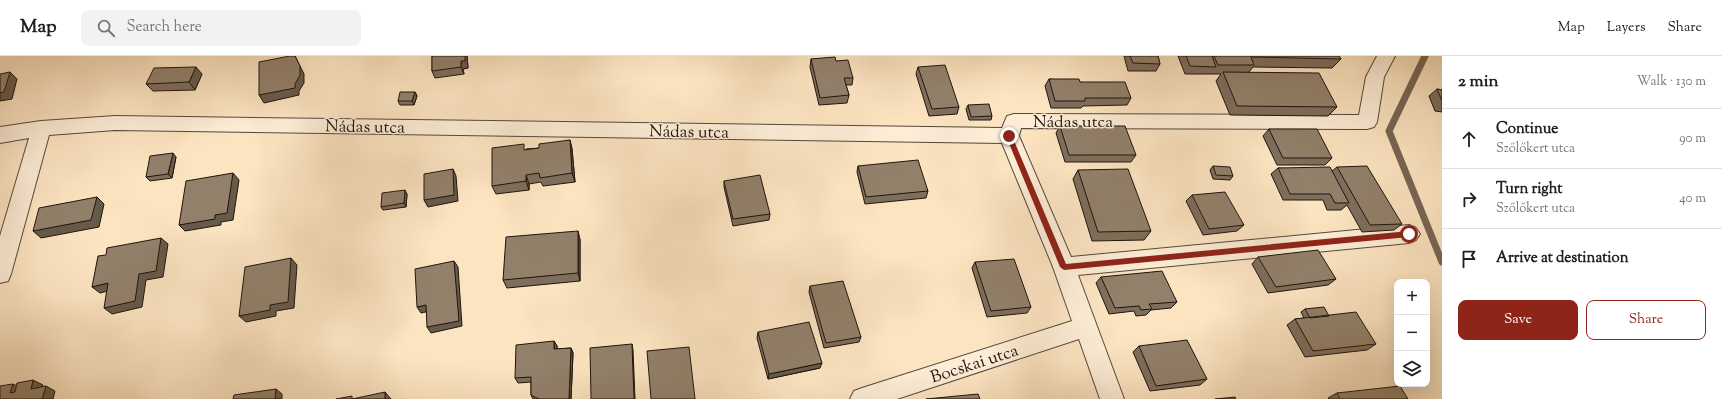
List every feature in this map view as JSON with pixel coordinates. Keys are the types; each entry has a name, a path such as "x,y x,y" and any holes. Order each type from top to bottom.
{"street":[{"name":"Nádas utca","path":"0,135 41,128 115,122 1009,136 1014,121 1367,122 1375,77 1386,56"},
{"path":"0,274 41,128"},
{"path":"1009,136 1064,267 1112,399"},
{"path":"1064,267 1409,234"},
{"name":"Bocskai utca","path":"862,399 1085,327"}],"building":[{"path":"295,56 300,66 300,75 295,84 295,88 259,95 259,62"},
{"path":"432,56 465,56 465,61 461,61 461,67 432,71"},
{"path":"1130,56 1158,56 1160,64 1133,63"},
{"path":"1186,56 1212,56 1216,67 1190,66"},
{"path":"1214,56 1339,56 1341,59 1251,57 1254,65 1218,65"},
{"path":"835,57 836,61 848,60 853,78 844,78 849,95 820,98 811,59"},
{"path":"945,65 959,107 932,109 918,67"},
{"path":"196,67 189,82 146,84 154,68"},
{"path":"10,72 4,92 0,93 0,74"},
{"path":"1223,72 1319,73 1337,107 1237,106"},
{"path":"1049,79 1079,79 1080,82 1125,82 1131,98 1085,98 1085,101 1055,101"},
{"path":"1437,89 1442,90 1442,101"},
{"path":"400,92 415,92 412,101 398,101"},
{"path":"989,104 992,116 971,117 968,105"},
{"path":"1060,126 1125,126 1136,155 1069,155"},
{"path":"1269,129 1317,129 1332,158 1283,158"},
{"path":"570,140 572,173 540,178 539,173 526,175 526,181 492,186 492,148 524,144 524,150 539,148 539,144"},
{"path":"173,153 168,174 146,177 150,156"},
{"path":"918,160 928,191 866,197 858,166"},
{"path":"1213,166 1230,167 1233,176 1216,175"},
{"path":"1367,166 1402,224 1370,225 1337,167"},
{"path":"1330,167 1349,203 1335,203 1330,194 1290,194 1278,168"},
{"path":"453,169 454,195 424,200 424,174"},
{"path":"1128,169 1151,231 1098,232 1078,170"},
{"path":"233,173 227,213 215,215 215,219 179,225 186,181"},
{"path":"760,175 770,214 733,219 724,181"},
{"path":"405,190 404,203 381,207 382,193"},
{"path":"1225,192 1244,225 1209,229 1192,195"},
{"path":"97,197 91,220 33,231 39,208"},
{"path":"578,231 578,273 503,280 506,237"},
{"path":"161,238 156,271 139,274 135,301 104,308 108,283 92,287 98,256 106,255 107,248"},
{"path":"1318,250 1336,279 1276,287 1258,257"},
{"path":"291,258 288,302 270,305 270,310 239,316 245,267"},
{"path":"1014,259 1031,307 991,311 975,262"},
{"path":"454,261 459,321 427,327 426,305 417,307 415,269"},
{"path":"1162,271 1177,302 1149,304 1152,309 1141,310 1139,306 1115,308 1101,277"},
{"path":"843,281 861,337 826,343 810,286"},
{"path":"1324,307 1329,316 1310,318 1305,309"},
{"path":"1356,312 1376,344 1313,351 1295,319"},
{"path":"809,322 822,363 769,374 758,332"},
{"path":"1187,340 1207,379 1156,386 1139,346"},
{"path":"554,341 554,349 571,348 569,399 539,399 531,395 531,377 515,378 516,345"},
{"path":"632,344 634,399 591,399 590,348"},
{"path":"689,347 695,399 651,399 647,351"},
{"path":"33,380 31,389 46,386 42,399 0,399 0,386 13,384 10,393 15,392 17,383"},
{"path":"1401,387 1408,399 1340,399 1337,393"},
{"path":"276,389 275,399 233,399 234,395"},
{"path":"385,392 385,399 352,399"},
{"path":"978,394 980,399 926,399"},
{"path":"352,396 352,399 336,399"},
{"path":"1235,397 1236,399 1215,399"}],"waterway":[{"path":"1425,56 1389,131 1442,262"}],"route":[{"path":"1009,136 1064,267 1409,234"}]}
